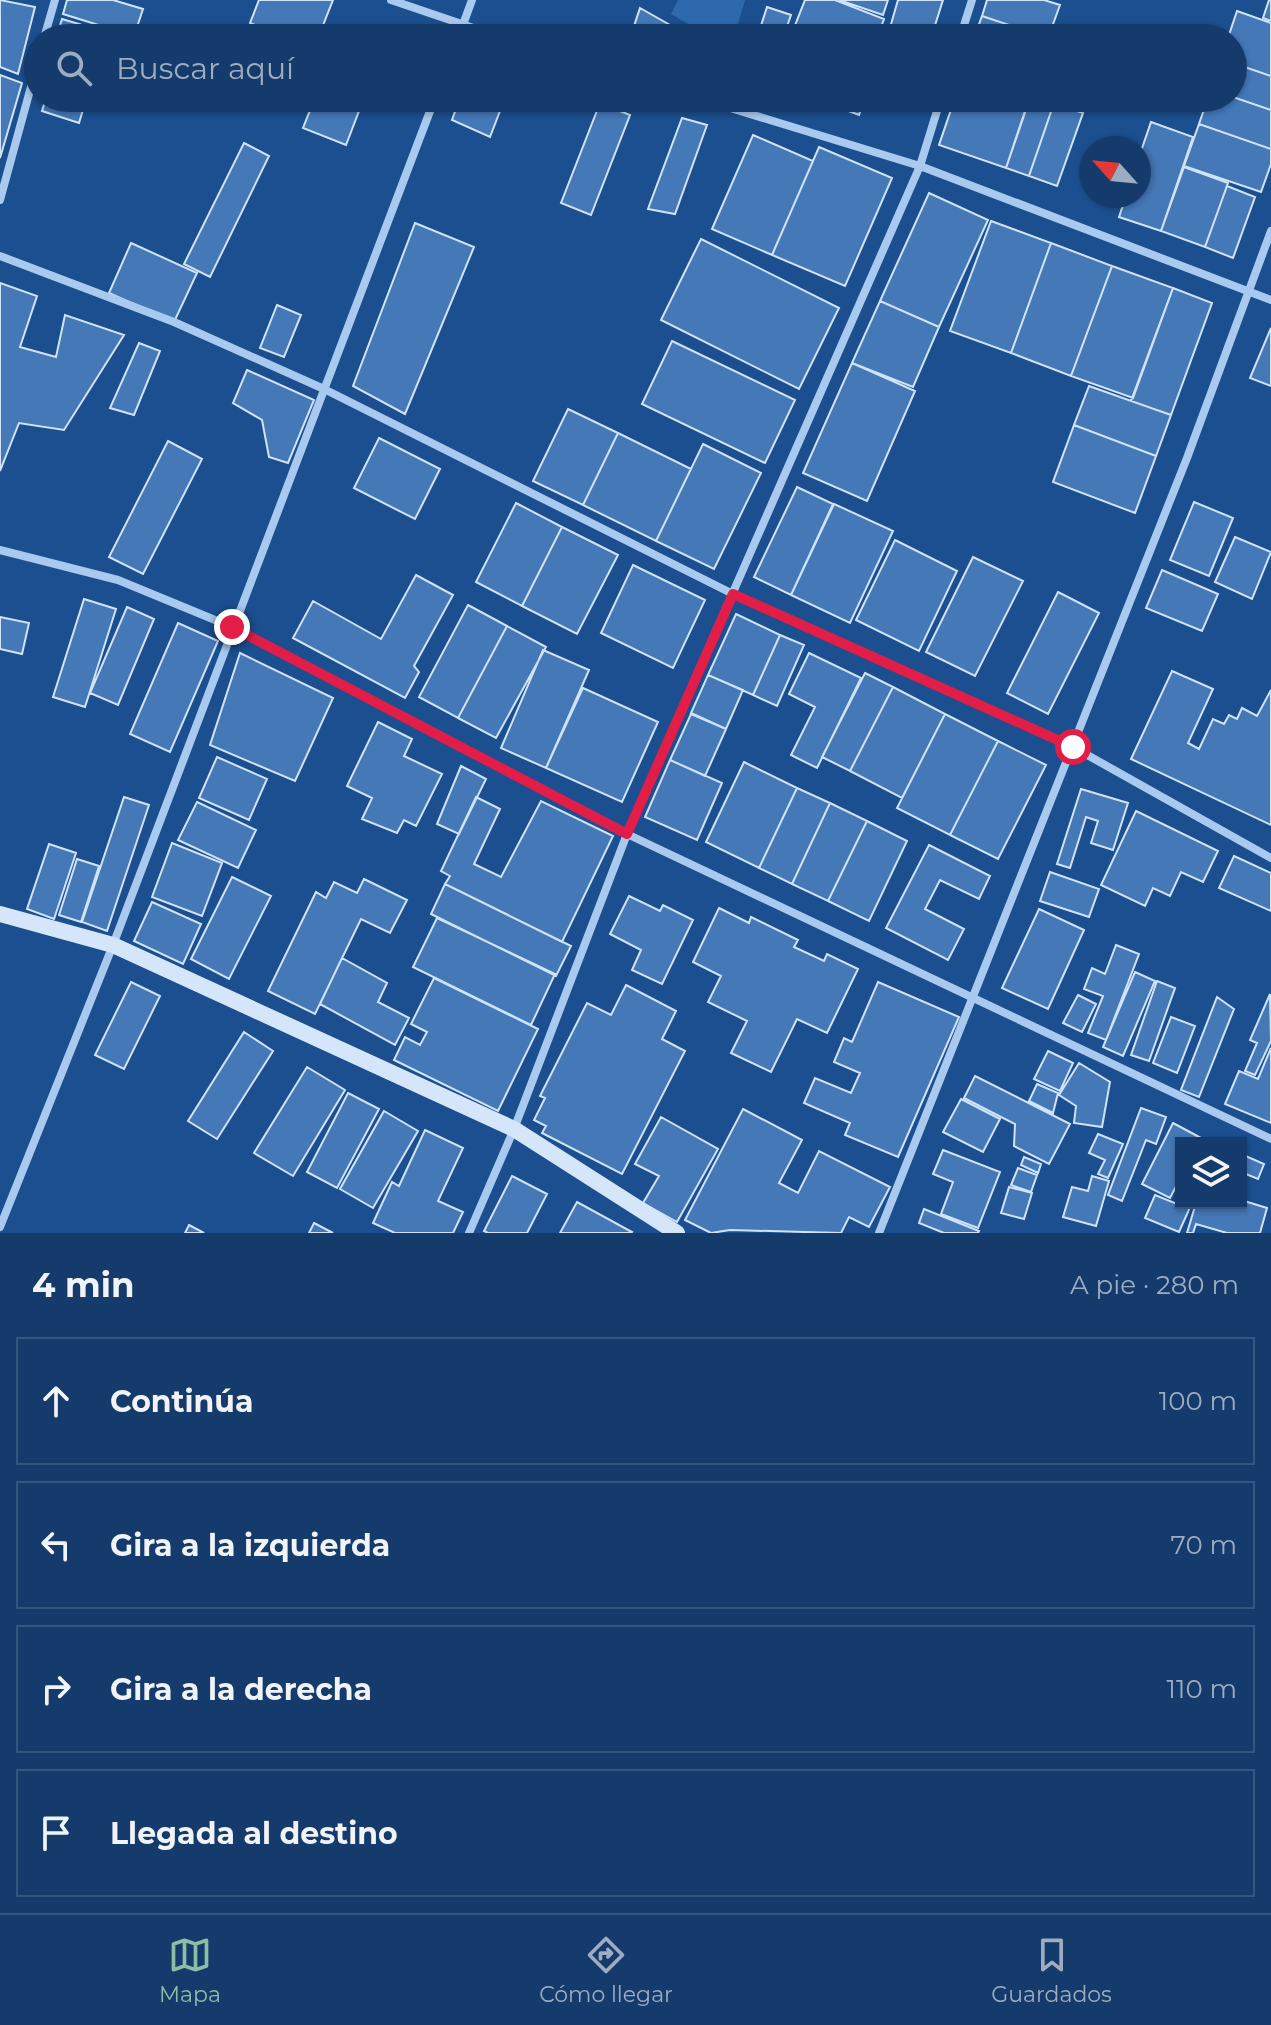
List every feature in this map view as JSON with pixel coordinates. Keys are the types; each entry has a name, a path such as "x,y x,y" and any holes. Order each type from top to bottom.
{"street":[{"path":"48,24 55,0"},
{"path":"391,0 457,24"},
{"path":"464,24 472,0"},
{"path":"964,24 972,0"},
{"path":"0,200 24,112"},
{"path":"0,1227 113,945 430,112"},
{"path":"744,112 920,166 1271,300"},
{"path":"469,1233 514,1129 627,834 920,166 937,112"},
{"path":"879,1233 1073,747 1250,293 1271,231"},
{"path":"0,256 174,322 324,389 733,594 1073,747 1271,858"},
{"path":"0,550 118,580 232,627 627,834 1271,1139"},
{"path":"0,914 113,945 514,1129 677,1233"}],"shaded area":[{"path":"678,0 745,0 738,24 688,24 671,14"}],"building":[{"path":"0,0 35,7 31,24 24,24 24,50 18,74 0,67"},
{"path":"67,0 113,0 143,9 138,24 95,24 63,14"},
{"path":"259,0 333,0 324,24 250,23"},
{"path":"805,0 835,0 884,19 882,24 796,24"},
{"path":"839,0 888,0 883,15"},
{"path":"898,0 943,0 935,24 891,24"},
{"path":"987,0 1044,0 1060,5 1053,24 1006,24 982,16"},
{"path":"1271,0 1271,21 1263,18"},
{"path":"767,7 791,15 788,24 762,24"},
{"path":"640,8 668,24 635,24"},
{"path":"1237,11 1271,23 1271,76 1247,68 1247,24 1233,24"},
{"path":"982,16 1006,24 979,24"},
{"path":"62,19 79,24 60,24"},
{"path":"1247,68 1271,76 1271,110 1247,102"},
{"path":"0,75 22,83 0,158"},
{"path":"1247,102 1271,110 1271,149 1199,124 1203,112 1247,112"},
{"path":"45,112 82,112 79,123"},
{"path":"309,112 359,112 346,145 303,128"},
{"path":"455,112 500,112 490,137 452,120"},
{"path":"596,112 630,115 591,215 561,203"},
{"path":"950,112 1025,112 1006,168 939,145"},
{"path":"1025,112 1051,112 1029,176 1006,168"},
{"path":"1051,112 1083,113 1057,186 1029,176"},
{"path":"682,118 707,125 675,214 648,209"},
{"path":"1151,122 1193,137 1161,231 1119,217 1122,208 1151,208 1151,136 1146,136"},
{"path":"1199,124 1271,149 1271,164 1261,192 1184,166"},
{"path":"753,135 813,161 772,255 712,229"},
{"path":"244,143 269,156 210,277 184,264"},
{"path":"819,147 892,178 845,286 772,255"},
{"path":"1184,167 1228,183 1205,247 1161,231"},
{"path":"1227,186 1255,197 1233,258 1205,247"},
{"path":"929,193 988,220 939,327 880,301"},
{"path":"991,221 1051,243 1011,353 950,331"},
{"path":"415,223 474,247 405,414 353,386"},
{"path":"701,239 839,308 799,389 661,320"},
{"path":"131,243 197,273 174,322 109,293"},
{"path":"1051,243 1112,266 1071,376 1011,353"},
{"path":"1112,266 1173,288 1133,398 1071,376"},
{"path":"0,283 37,296 20,347 56,357 65,315 124,335 64,430 19,423 0,471"},
{"path":"1173,288 1212,303 1171,415 1131,401"},
{"path":"880,301 939,327 913,387 852,363"},
{"path":"277,305 301,315 284,357 260,348"},
{"path":"1271,328 1271,386 1250,378"},
{"path":"672,341 795,400 765,463 642,404"},
{"path":"139,343 160,351 134,415 110,408"},
{"path":"852,363 915,391 867,501 803,473"},
{"path":"247,370 314,400 288,463 269,457 262,420 233,403"},
{"path":"1089,386 1171,415 1156,456 1074,425"},
{"path":"568,409 618,433 583,505 533,481"},
{"path":"1074,425 1156,456 1135,513 1053,482"},
{"path":"618,433 691,469 656,541 583,505"},
{"path":"379,438 440,469 415,519 354,488"},
{"path":"168,441 202,459 143,574 109,557"},
{"path":"703,444 761,473 714,569 656,541"},
{"path":"797,487 833,504 791,595 754,577"},
{"path":"1194,502 1233,518 1209,576 1170,560"},
{"path":"516,503 562,527 522,606 476,582"},
{"path":"834,504 893,531 850,623 791,595"},
{"path":"562,527 618,555 577,634 522,606"},
{"path":"1235,537 1271,552 1252,599 1215,582"},
{"path":"895,540 957,571 919,651 856,620"},
{"path":"973,557 1023,581 975,676 926,652"},
{"path":"633,565 705,600 673,668 601,633"},
{"path":"1162,570 1218,594 1202,631 1146,608"},
{"path":"416,575 453,595 414,666 419,672 405,698 293,638 313,601 381,639"},
{"path":"1058,592 1099,613 1048,714 1007,693"},
{"path":"84,599 116,609 85,707 53,697"},
{"path":"468,605 507,626 458,718 419,697"},
{"path":"127,607 154,619 118,705 90,693"},
{"path":"736,614 780,635 753,695 708,675"},
{"path":"0,617 29,623 22,654 0,649"},
{"path":"178,623 218,641 170,752 130,734"},
{"path":"507,626 546,647 496,738 458,718"},
{"path":"780,635 804,645 777,706 753,695"},
{"path":"543,650 589,670 546,768 501,748"},
{"path":"240,653 333,698 295,781 210,745"},
{"path":"809,653 861,678 817,768 791,755 815,707 789,694"},
{"path":"1172,671 1213,689 1188,743 1199,749 1213,719 1224,724 1229,715 1237,719 1242,708 1257,716 1271,690 1271,825 1131,759"},
{"path":"865,673 893,687 850,771 822,757"},
{"path":"708,675 743,690 726,729 691,713"},
{"path":"893,687 945,714 902,798 850,771"},
{"path":"583,688 658,722 622,802 546,768"},
{"path":"691,714 726,729 705,776 670,760"},
{"path":"945,714 998,741 950,835 897,808"},
{"path":"378,722 412,739 404,756 442,774 416,826 404,820 397,833 362,819 372,798 347,786"},
{"path":"998,741 1046,765 998,859 950,835"},
{"path":"217,757 267,779 249,820 199,798"},
{"path":"670,760 722,783 697,840 645,817"},
{"path":"744,762 797,788 759,868 706,842"},
{"path":"461,766 486,779 459,834 437,824"},
{"path":"797,788 830,803 792,884 759,868"},
{"path":"1081,789 1128,803 1113,850 1091,843 1098,821 1086,817 1070,868 1057,864"},
{"path":"124,797 149,805 107,931 82,922"},
{"path":"476,797 500,809 474,864 501,877 541,801 613,836 562,942 445,884 450,876 441,871"},
{"path":"197,802 256,830 238,868 178,840"},
{"path":"830,803 867,821 828,901 792,884"},
{"path":"1136,811 1218,851 1203,882 1181,872 1170,896 1153,888 1145,906 1101,885"},
{"path":"867,821 907,841 869,921 828,901"},
{"path":"172,843 222,863 202,916 152,897"},
{"path":"49,844 76,853 54,919 27,909"},
{"path":"929,845 990,876 979,899 940,880 925,909 964,929 948,960 886,928"},
{"path":"1234,856 1271,873 1271,911 1219,888"},
{"path":"77,859 99,866 81,922 59,915"},
{"path":"1050,872 1099,889 1089,917 1040,901"},
{"path":"232,877 271,896 229,979 191,959"},
{"path":"364,879 407,900 390,933 361,919 315,1014 268,991 316,892 326,898 334,882 357,893"},
{"path":"445,884 571,946 556,976 431,914"},
{"path":"629,896 660,911 663,905 693,920 662,984 632,970 641,950 610,934"},
{"path":"152,902 201,924 183,964 134,941"},
{"path":"719,908 749,923 751,917 798,940 794,947 824,961 827,954 858,969 827,1033 797,1019 771,1072 731,1053 747,1021 708,1002 721,976 693,962"},
{"path":"1039,909 1084,930 1048,1009 1002,988"},
{"path":"437,918 555,974 531,1025 413,967"},
{"path":"1116,945 1139,954 1106,1040 1088,1033 1103,996 1084,989 1092,968 1105,974"},
{"path":"342,958 387,983 378,1002 409,1018 395,1045 320,1004"},
{"path":"1135,972 1155,981 1123,1056 1103,1047"},
{"path":"434,978 538,1029 498,1111 394,1060 405,1037 420,1045 427,1032 411,1024"},
{"path":"1157,981 1175,988 1149,1061 1131,1055"},
{"path":"131,982 160,996 124,1069 95,1055"},
{"path":"878,982 959,1017 898,1157 845,1135 850,1123 804,1103 815,1078 851,1093 860,1073 834,1062 844,1038 852,1042"},
{"path":"626,985 676,1011 662,1039 685,1051 622,1174 542,1133 546,1126 534,1120 545,1098 540,1096 587,1003 611,1015"},
{"path":"1270,994 1271,1041 1255,1075 1245,1071 1257,1043 1250,1040"},
{"path":"1078,995 1096,1004 1082,1032 1063,1023"},
{"path":"1217,997 1234,1009 1199,1097 1181,1090"},
{"path":"1171,1017 1195,1026 1177,1073 1153,1063"},
{"path":"244,1032 273,1051 217,1139 188,1121"},
{"path":"1271,1048 1271,1123 1225,1104 1239,1071 1258,1079"},
{"path":"1048,1051 1073,1063 1060,1091 1034,1079"},
{"path":"1079,1063 1110,1082 1102,1127 1074,1123 1076,1106 1059,1095"},
{"path":"307,1067 345,1090 293,1176 254,1153"},
{"path":"975,1076 1070,1124 1049,1164 1014,1146 1015,1124 964,1098"},
{"path":"1037,1084 1058,1093 1053,1113 1029,1101"},
{"path":"348,1093 379,1109 337,1188 307,1172"},
{"path":"961,1099 1000,1119 983,1152 943,1132"},
{"path":"1141,1108 1166,1117 1156,1144 1146,1140 1122,1201 1108,1195"},
{"path":"743,1109 802,1140 779,1183 798,1193 819,1151 890,1187 869,1227 849,1217 841,1233 730,1230 711,1233 685,1220"},
{"path":"384,1111 418,1131 373,1208 340,1189"},
{"path":"661,1117 718,1149 677,1222 643,1203 659,1176 635,1164"},
{"path":"1173,1123 1199,1137 1175,1137 1175,1188 1170,1198 1142,1184"},
{"path":"425,1130 463,1148 438,1201 463,1212 453,1233 395,1233 373,1223 392,1182 399,1186"},
{"path":"1098,1134 1123,1144 1108,1178 1098,1174 1105,1160 1089,1153"},
{"path":"943,1150 1000,1172 978,1228 941,1214 953,1182 933,1174"},
{"path":"1024,1157 1041,1164 1038,1173 1021,1165"},
{"path":"1247,1157 1264,1164 1258,1179 1247,1174"},
{"path":"1018,1168 1037,1175 1031,1192 1011,1185"},
{"path":"512,1176 547,1194 527,1233 488,1233 484,1231"},
{"path":"1092,1176 1109,1181 1096,1226 1063,1217 1072,1187 1088,1191"},
{"path":"1009,1187 1032,1193 1024,1219 1001,1213"},
{"path":"1155,1195 1175,1203 1175,1209 1189,1209 1179,1232 1145,1218"},
{"path":"577,1202 632,1232 560,1233"},
{"path":"1247,1202 1267,1208 1260,1233 1227,1233 1196,1224 1193,1233 1187,1233 1194,1209 1247,1209"},
{"path":"924,1209 979,1231 944,1233 919,1223"},
{"path":"314,1223 333,1233 309,1233"},
{"path":"189,1225 204,1233 185,1233"}],"route":[{"path":"232,627 627,834 733,594 1073,747"}]}
